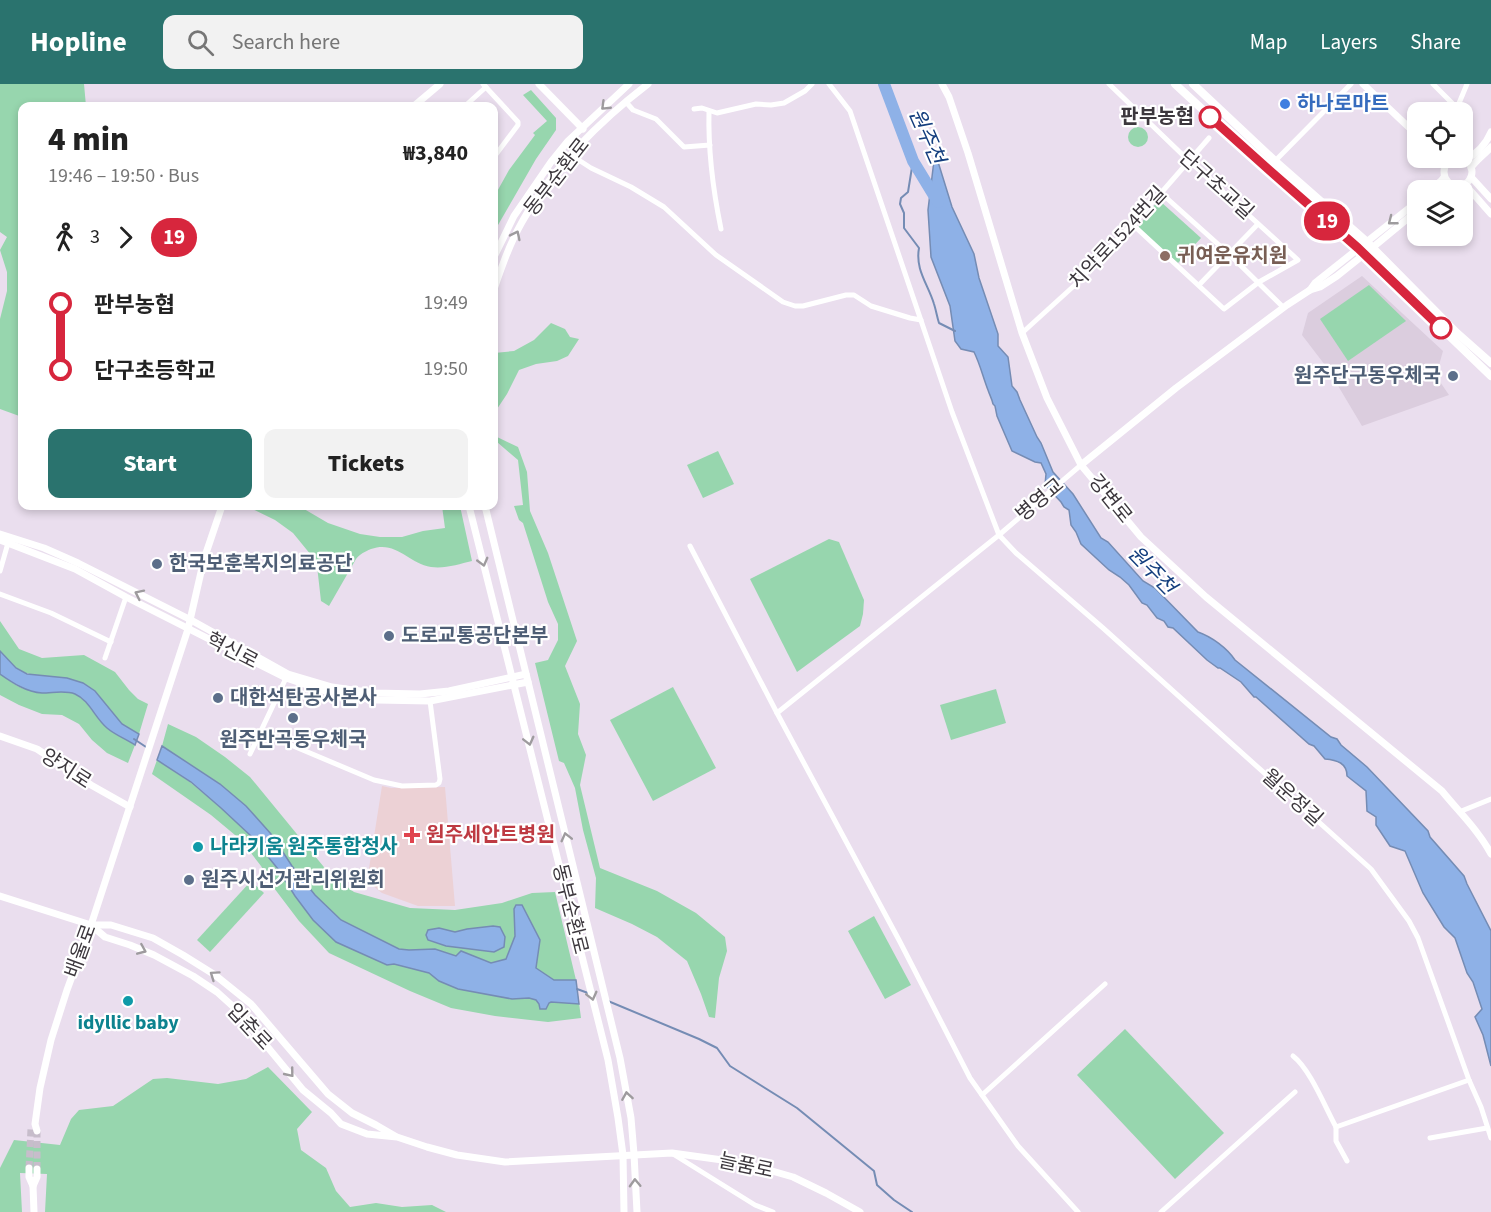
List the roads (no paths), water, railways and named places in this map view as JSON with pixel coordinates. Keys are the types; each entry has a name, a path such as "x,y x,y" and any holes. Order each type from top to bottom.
{"main road":[{"path":"1175,84 1358,248 1491,376"},
{"path":"1192,84 1275,162 1366,241 1457,333 1491,363"}],"street":[{"path":"419,102 440,84"},
{"path":"539,84 590,135"},
{"name":"동부순환로","path":"498,249 528,192 551,162 582,128 629,84"},
{"name":"동부순환로","path":"498,278 507,252 522,221 548,182 590,135 648,84"},
{"path":"694,109 702,108 717,113 756,104 784,103 812,84"},
{"path":"777,713 999,535 952,412 850,111 829,84"},
{"name":"강변로","path":"942,84 949,97 968,153 1022,333 1047,398 1081,465 1141,537 1172,567 1442,792 1491,854"},
{"name":"단구초교길","path":"1109,84 1189,161 1298,260 1259,282"},
{"path":"1268,169 1351,84"},
{"path":"1363,84 1407,126"},
{"path":"1433,84 1448,102"},
{"path":"1459,102 1467,84"},
{"path":"469,102 484,86 518,122 498,152"},
{"path":"626,102 633,110 656,118 684,147 710,145"},
{"path":"710,111 713,182 721,229"},
{"path":"1473,155 1488,140 1491,132"},
{"name":"치악로1524번길","path":"1022,333 1076,285 1209,138"},
{"path":"1473,164 1491,147"},
{"path":"572,155 591,168 631,187 664,207 716,255 783,302 803,306 854,295 871,306 921,320"},
{"path":"1442,180 1444,168"},
{"path":"1469,180 1471,168"},
{"path":"1471,177 1491,199"},
{"path":"1161,193 1259,282 1283,307"},
{"path":"1473,194 1491,214"},
{"path":"1310,290 1315,283 1407,209"},
{"path":"1081,465 1176,388 1283,307 1310,290 1320,287 1364,255 1407,219"},
{"path":"1132,224 1224,309 1259,282"},
{"path":"1198,285 1258,224"},
{"name":"병영교","path":"999,535 1081,465"},
{"path":"188,629 204,559 221,510"},
{"name":"동부순환로","path":"471,510 610,1071 622,1155 624,1212"},
{"name":"동부순환로","path":"485,510 620,1058 627,1091 634,1154 637,1212"},
{"name":"혁신로","path":"0,534 6,540 75,569 188,629 287,676 331,693 390,701 430,701 514,681"},
{"name":"월운정길","path":"999,535 1016,554 1103,628 1371,869 1409,921 1418,939 1491,1138"},
{"path":"0,571 6,540"},
{"name":"혁신로","path":"6,540 44,548 78,563 191,620 287,676 332,687 374,693 412,694 449,692 514,681"},
{"path":"690,546 970,1078 1018,1146 1078,1212"},
{"path":"0,594 51,613 111,642"},
{"path":"105,658 126,597"},
{"name":"배울로","path":"34,1128 51,1040 188,629"},
{"path":"250,754 287,676"},
{"path":"514,681 527,678"},
{"path":"260,732 374,780 402,786 436,785 440,779 430,701"},
{"name":"양지로","path":"0,736 37,749 91,786 130,807"},
{"path":"1459,812 1491,799"},
{"name":"입춘로","path":"0,896 91,925 111,925 153,938 216,975 251,1004 328,1094 352,1113 397,1137 427,1148 457,1155 505,1162 622,1155"},
{"name":"입춘로","path":"91,925 105,937 154,955 217,992 238,1011 303,1090 341,1124 368,1134 397,1137"},
{"path":"982,1095 1105,984"},
{"path":"1293,1056 1310,1077 1336,1127 1336,1142 1347,1161"},
{"path":"1336,1127 1468,1080"},
{"path":"1161,1212 1295,1092"},
{"path":"1430,1138 1488,1128"},
{"path":"672,1153 755,1205 773,1212"},
{"name":"늘품로","path":"622,1155 672,1153 744,1163 793,1177 860,1212"},
{"path":"33,1169 37,1177 33,1186 34,1212"}],"water":[{"path":"935,152 952,207 974,254 979,278 998,334 998,346 1008,357 1012,386 1017,392 1053,472 1073,494 1101,538 1108,542 1143,581 1155,588 1198,632 1219,643 1235,660 1331,737 1337,739 1428,831 1430,837 1464,876 1491,931 1491,1066 1483,1035 1475,1017 1482,1009 1455,938 1444,927 1423,893 1405,851 1390,846 1376,825 1376,817 1367,811 1366,791 1347,776 1343,765 1337,761 1325,759 1314,746 1254,697 1241,682 1207,660 1173,628 1168,627 1164,621 1157,618 1129,585 1081,544 1071,525 1069,510 1045,485 1046,474 1041,463 1012,451 974,352 961,349 955,341 950,306 931,257 928,210"},
{"path":"0,651 16,668 27,674 67,678 83,683 95,691 122,724 139,734 135,745 107,728 84,700 75,694 31,691 0,674"},
{"path":"162,746 220,784 246,806 271,834 315,895 341,920 399,949 435,949 456,956 461,951 491,963 506,959 515,936 514,909 516,905 522,905 540,940 536,968 554,980 576,980 579,1004 551,1002 546,1009 540,1009 536,1000 529,998 512,999 458,989 439,981 429,973 394,964 387,965 336,942 313,920 278,869 251,836 191,782 157,760"},
{"path":"500,927 505,937 504,947 494,952 446,946 428,940 426,935 428,930 439,928 455,932"}],"waterway":[{"name":"원주천","path":"884,84 913,161 938,202"},
{"path":"913,161 908,192 901,198 900,204 904,213 904,228 919,248 920,270 935,306 939,323 955,331"},
{"path":"134,739 146,747"},
{"path":"577,989 588,993"},
{"path":"608,1001 717,1048 730,1066 797,1108 874,1171 877,1185 912,1212"}],"tunnel":[{"path":"29,1168 31,1129"},
{"path":"37,1131 37,1169"}],"place":[{"name":"하나로마트","path":"1285,104"},
{"name":"판부농협","path":"1210,117"},
{"name":"귀여운유치원","path":"1165,256"},
{"name":"원주단구동우체국","path":"1453,376"},
{"name":"한국보훈복지의료공단","path":"157,564"},
{"name":"도로교통공단본부","path":"389,636"},
{"name":"대한석탄공사본사","path":"218,698"},
{"name":"원주반곡동우체국","path":"293,718"},
{"name":"원주세안트병원","path":"412,835"},
{"name":"나라키움 원주통합청사","path":"198,847"},
{"name":"원주시선거관리위원회","path":"189,880"},
{"name":"idyllic baby","path":"128,1001"}]}
